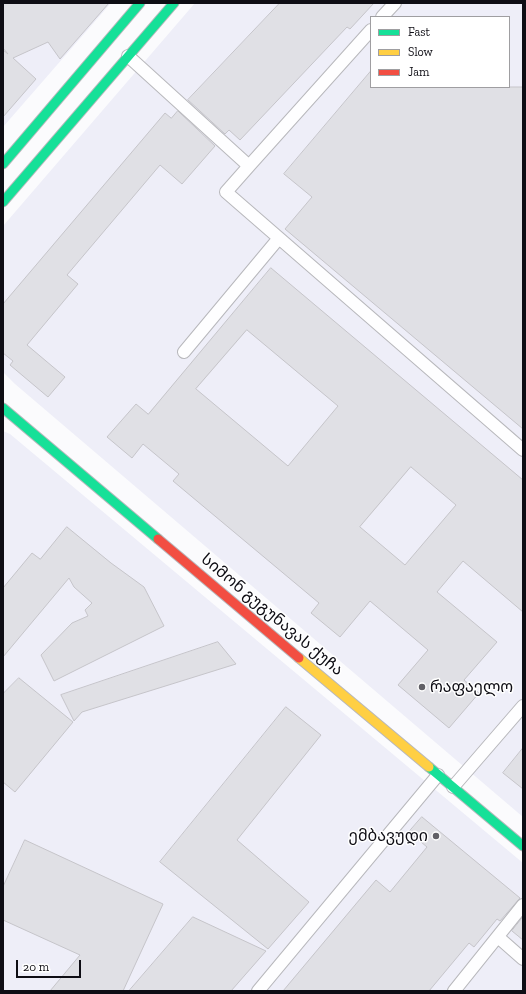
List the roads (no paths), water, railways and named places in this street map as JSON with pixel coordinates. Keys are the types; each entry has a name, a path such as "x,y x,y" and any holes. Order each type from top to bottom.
{"main road":[{"path":"3,164 140,3"},
{"path":"3,202 174,3"},
{"name":"სიმონ გუგუნავას ქუჩა","path":"3,408 523,846"}],"lane":[{"path":"383,16 395,3"},
{"path":"370,31 226,192 523,450"},
{"path":"128,56 249,166"},
{"path":"184,352 279,238"},
{"path":"453,787 523,706"},
{"path":"258,991 438,775"},
{"path":"454,991 523,905"},
{"path":"498,937 523,959"}],"place":[{"name":"რაფაელო","path":"422,687"},
{"name":"ემბავუდი","path":"436,836"}]}
